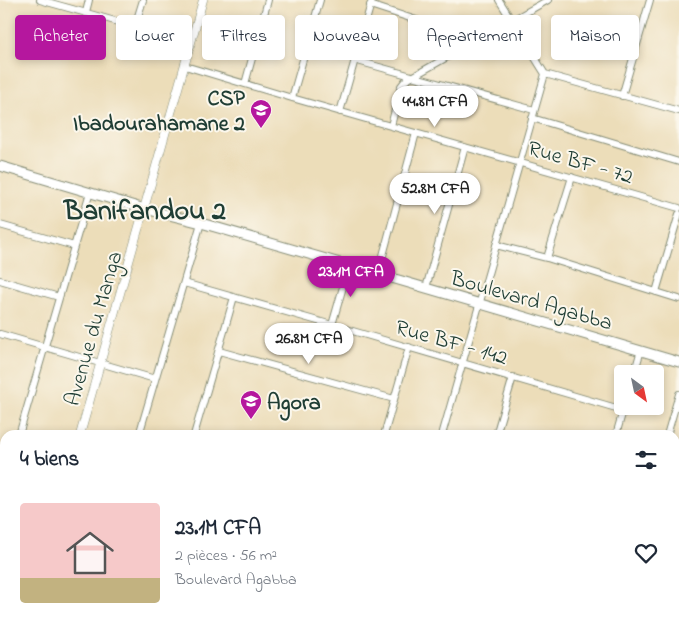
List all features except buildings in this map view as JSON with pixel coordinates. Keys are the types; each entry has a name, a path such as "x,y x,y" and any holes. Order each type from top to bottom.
{"main road":[{"name":"Boulevard Agabba","path":"0,166 679,362"}],"street":[{"path":"40,0 116,21"},
{"path":"86,12 89,0"},
{"path":"138,15 143,0"},
{"name":"Avenue du Manga","path":"192,36 203,0"},
{"path":"245,84 268,0"},
{"path":"292,98 320,0"},
{"path":"499,0 509,15"},
{"path":"521,15 548,0"},
{"path":"622,96 650,0"},
{"path":"367,15 371,2 408,15"},
{"name":"Avenue du Manga","path":"81,430 186,60"},
{"path":"340,112 354,60 534,110"},
{"path":"391,126 401,86 411,77 442,60"},
{"path":"536,60 545,74 679,112"},
{"name":"Rue BF - 72","path":"185,66 416,134 679,208"},
{"path":"443,430 545,74"},
{"path":"532,118 679,162"},
{"path":"378,274 416,134"},
{"path":"426,288 465,147"},
{"path":"547,258 572,177"},
{"path":"21,430 90,192"},
{"path":"656,292 679,214"},
{"path":"140,430 201,223"},
{"path":"0,225 74,246"},
{"path":"496,245 547,258 679,299"},
{"path":"332,324 349,266"},
{"path":"0,280 59,297"},
{"name":"Rue BF - 142","path":"184,283 614,405"},
{"path":"195,430 234,297"},
{"path":"0,334 155,379"},
{"path":"385,430 408,347"},
{"path":"637,365 641,350"},
{"path":"219,351 394,399"},
{"path":"497,430 513,377"},
{"path":"668,430 679,394"},
{"path":"617,430 621,415"}],"place":[{"name":"CSP Ibadourahamane 2","path":"261,129"},
{"name":"Agora","path":"251,420"}],"district":[{"name":"Banifandou 2","path":"145,209"}]}
